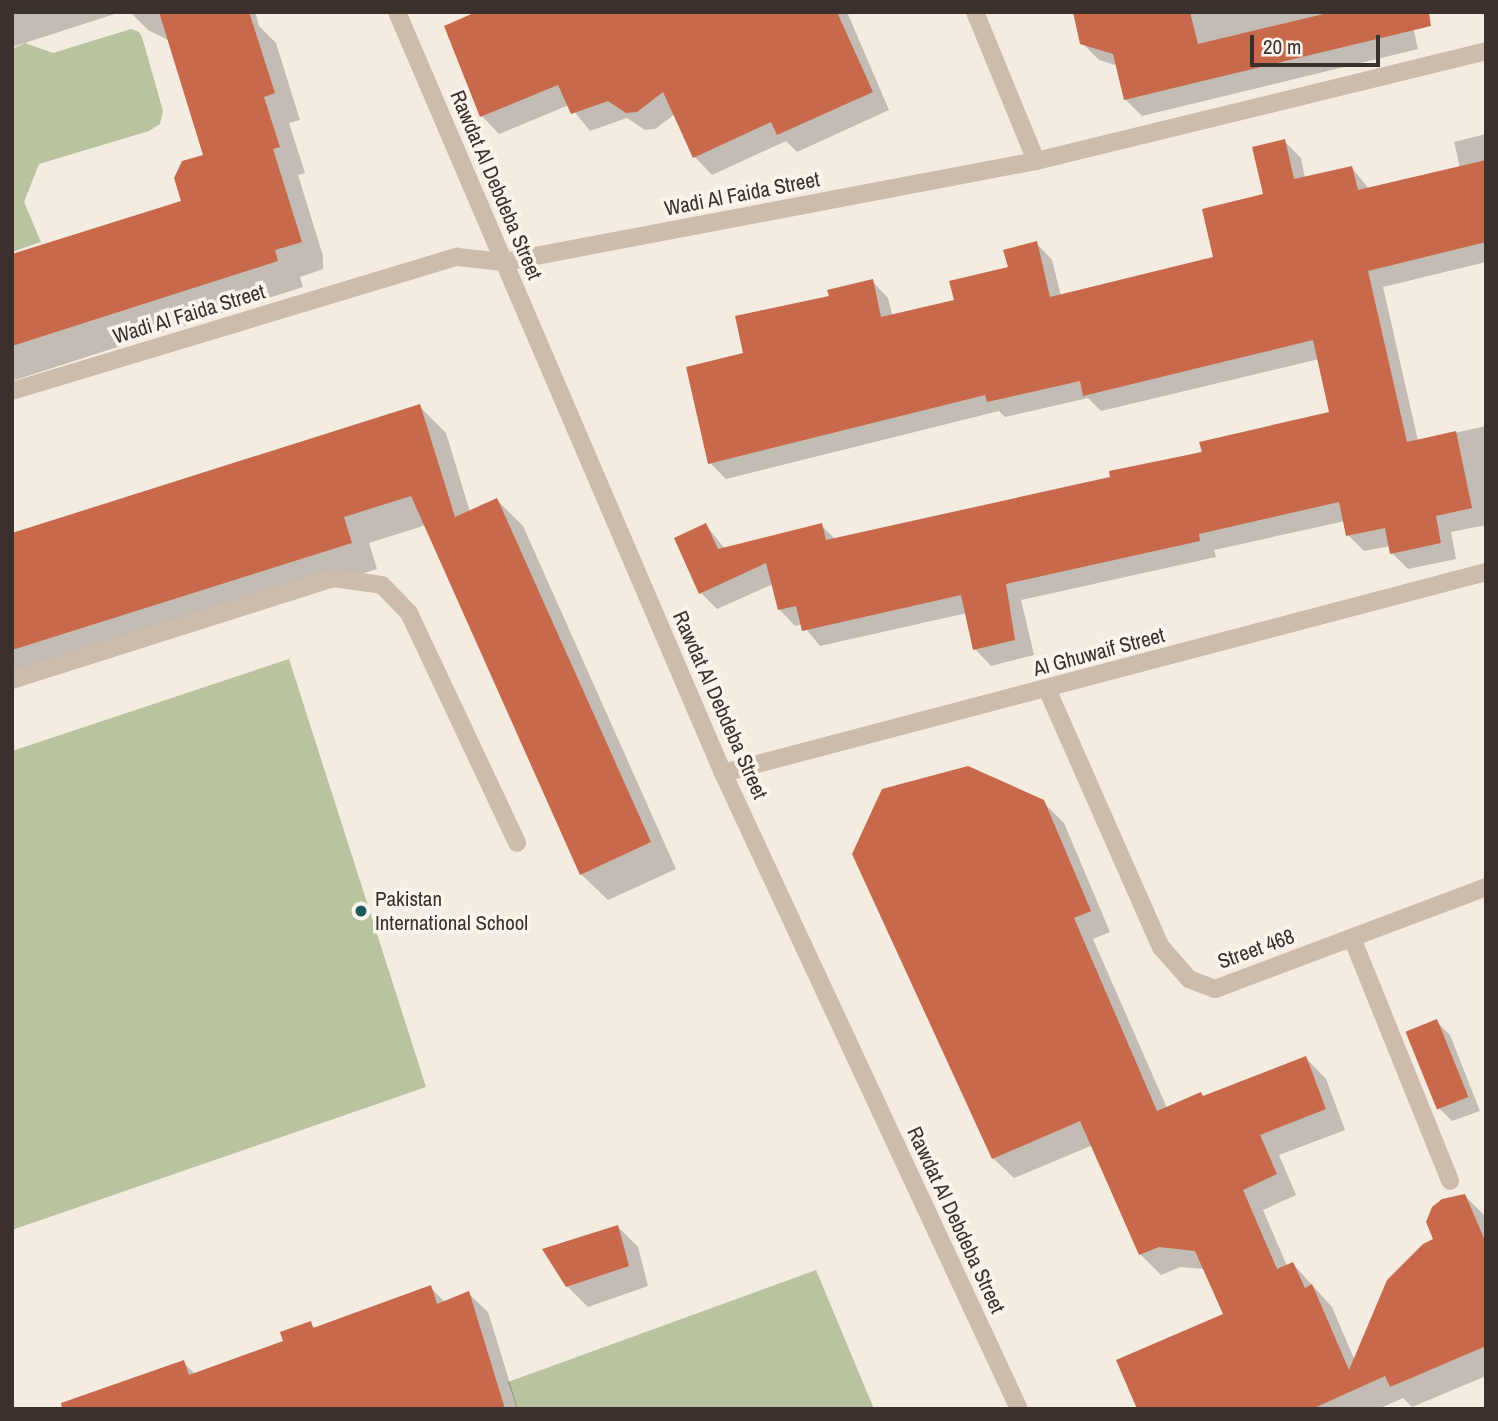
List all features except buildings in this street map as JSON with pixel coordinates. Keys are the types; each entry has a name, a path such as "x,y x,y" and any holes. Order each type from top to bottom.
{"street":[{"name":"Rawdat Al Debdeba Street","path":"397,12 723,773 1019,1409"},
{"path":"975,12 1036,161"},
{"name":"Wadi Al Faida Street","path":"12,391 457,257 504,262 1036,161 1486,51"},
{"name":"Al Ghuwaif Street","path":"723,773 1486,572"},
{"path":"12,680 333,578 383,585 409,613 517,843"},
{"name":"Street 468","path":"1047,689 1161,947 1189,979 1215,989 1486,887"},
{"path":"1352,938 1450,1181"}],"green space":[{"path":"131,29 139,32 142,37 163,111 160,124 149,131 39,164 24,202 41,242 12,252 12,49 25,43 53,53"},
{"path":"289,659 426,1087 12,1230 12,751"},
{"path":"816,1270 874,1409 517,1409 508,1382"}],"place":[{"name":"Pakistan International School","path":"361,911"}]}
